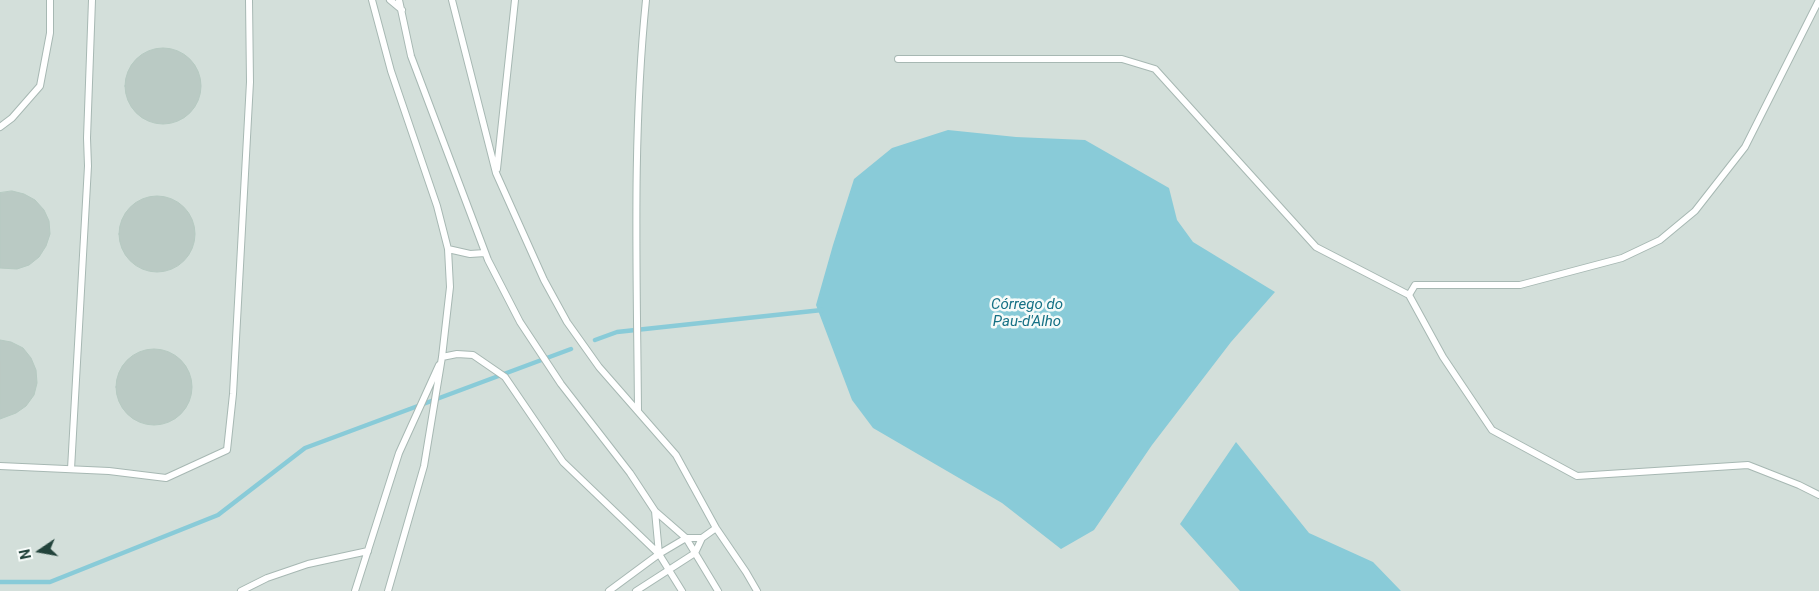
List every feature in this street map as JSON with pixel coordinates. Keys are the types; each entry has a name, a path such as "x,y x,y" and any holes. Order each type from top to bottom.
{"lane":[{"path":"0,127 12,118 40,86 50,33 50,0"},
{"path":"71,469 88,166 87,138 92,0"},
{"path":"0,466 109,471 166,478 227,450 234,384 250,82 249,0"},
{"path":"372,0 391,71 437,206 448,249 450,287 442,357 424,466 388,591"},
{"path":"390,0 402,10"},
{"path":"400,0 411,56 486,253 520,322 550,368 630,473 656,511 686,538 718,591"},
{"path":"452,0 496,173 544,280 567,322 599,367 676,455 716,528 757,591"},
{"path":"496,173 515,0"},
{"path":"638,411 636,170 640,61 646,0"},
{"path":"1409,295 1415,286 1520,285 1622,258 1660,240 1695,211 1745,147 1819,0"},
{"path":"898,58 1122,59 1154,69 1316,247 1409,295 1443,357 1492,430 1577,476 1748,465 1800,485 1819,495"},
{"path":"448,249 470,254 486,253"},
{"path":"442,357 472,354 505,378 564,462 659,554 682,591"},
{"path":"355,591 398,453 442,357"},
{"path":"656,511 659,554"},
{"path":"636,591 695,553 702,538 716,528"},
{"path":"609,591 659,554 686,538 702,538"},
{"path":"241,591 267,578 308,564 368,551"}],"shaded area":[{"path":"0,0 1819,0 1819,591 0,591"}],"water":[{"name":"Córrego do Pau-d'Alho","path":"948,130 1016,137 1085,140 1169,188 1177,220 1193,242 1275,292 1231,342 1152,445 1094,530 1061,549 1002,503 873,428 852,400 816,305 854,179 892,148"},
{"path":"1236,442 1309,533 1373,562 1401,591 1240,591 1180,524"}],"building":[{"path":"156,48 170,48 184,54 195,65 201,79 198,101 190,113 170,124 156,124 142,118 131,107 125,93 125,79 131,65 142,54"},
{"path":"12,191 24,194 35,200 44,210 49,221 50,234 46,246 39,257 29,265 17,269 0,268 0,193"},
{"path":"150,196 164,196 178,202 189,213 195,227 192,249 184,261 164,272 150,272 136,266 125,255 119,241 119,227 125,213 136,202"},
{"path":"0,340 11,342 23,348 31,358 36,370 37,383 34,395 26,406 16,413 0,419"},
{"path":"147,349 161,349 175,355 186,366 192,380 189,402 181,414 161,425 147,425 133,419 122,408 116,394 116,380 122,366 133,355"}],"waterway":[{"path":"595,340 617,332 822,310"},
{"path":"0,582 50,582 218,515 305,448 571,349"}]}
